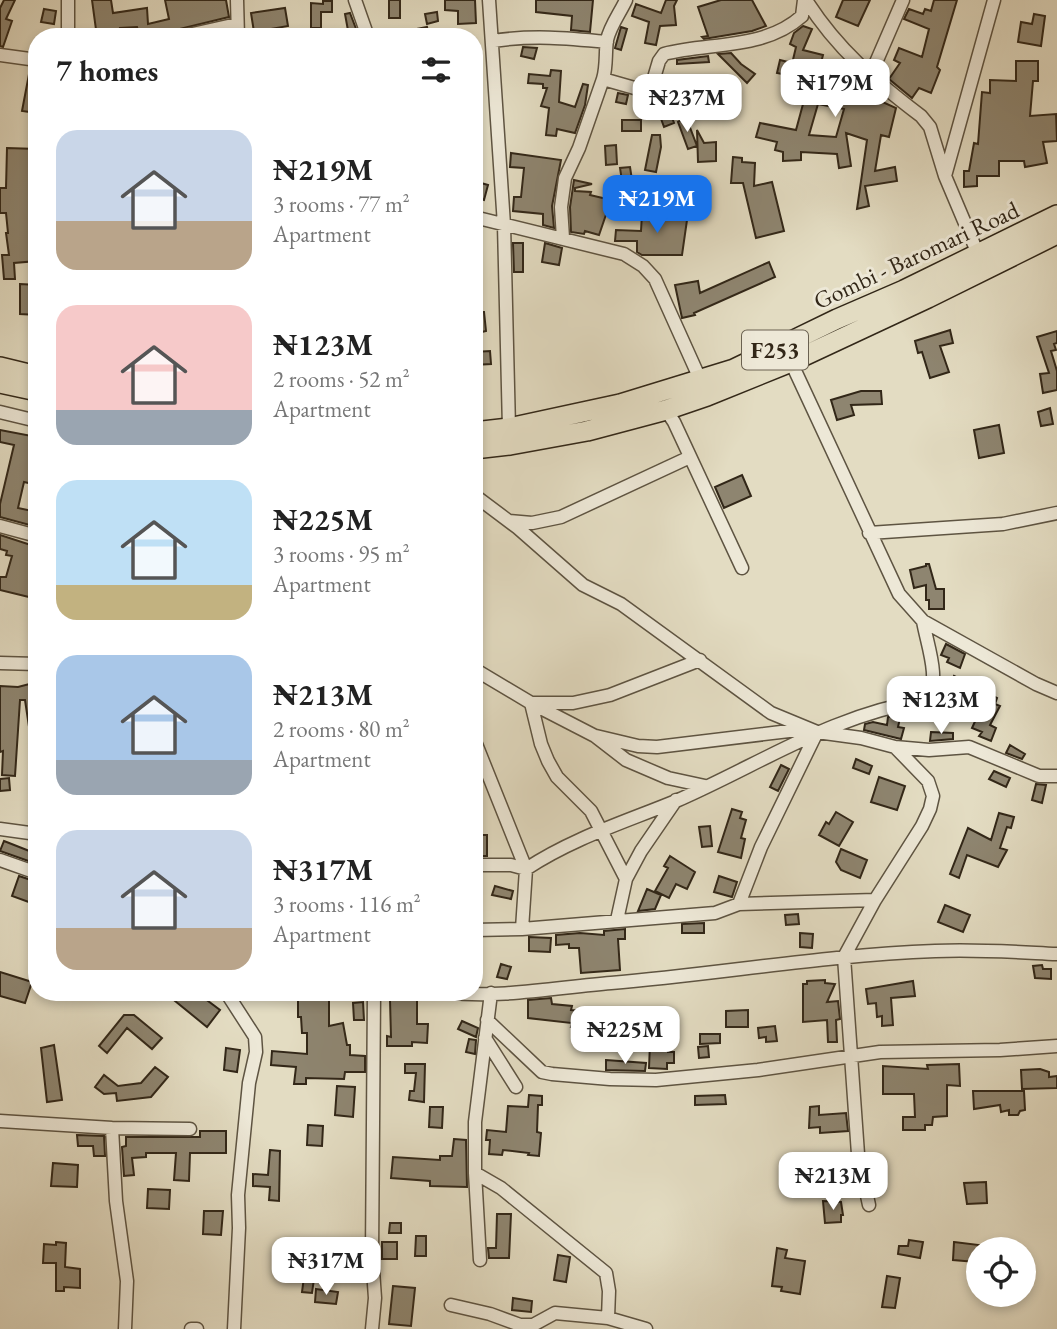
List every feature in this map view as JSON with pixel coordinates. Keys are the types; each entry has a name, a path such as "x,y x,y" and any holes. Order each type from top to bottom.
{"main road":[{"name":"Gombi - Baromari Road","path":"483,431 509,428 620,404 746,363 1057,215"},
{"name":"Gombi - Baromari Road","path":"483,448 587,431 666,410 791,362 1057,234"},
{"path":"0,367 28,374"},
{"path":"0,383 28,389"}],"street":[{"path":"68,0 68,28"},
{"path":"237,0 238,28"},
{"path":"355,0 365,28"},
{"path":"489,0 504,225 509,428"},
{"path":"563,237 565,178 579,148 603,79 607,42 612,26 626,0"},
{"path":"603,79 645,91 651,88 659,61 664,54 717,47 775,33 791,26 802,16 805,0"},
{"path":"805,0 848,56 921,116 930,127 945,176 978,254"},
{"path":"871,74 903,0"},
{"path":"945,176 994,0"},
{"path":"492,41 527,36 559,36 607,42"},
{"path":"0,55 28,59"},
{"path":"483,219 624,254 643,266 655,279 700,379"},
{"path":"791,362 899,594 923,621 1035,684 1057,693"},
{"path":"666,410 742,568"},
{"path":"0,412 28,419"},
{"path":"509,521 532,523 562,517 690,457"},
{"path":"483,502 583,585 621,604 771,713 811,730 895,747 929,750 970,747 1039,776 1057,776"},
{"path":"869,533 1003,524 1055,515"},
{"path":"0,526 28,534"},
{"path":"596,736 618,739 638,746 657,747 811,730 894,705 927,701 934,681 923,621"},
{"path":"531,703 573,703 610,695 700,660"},
{"path":"0,663 28,664"},
{"path":"483,674 531,703 596,736 626,760 668,778 705,786"},
{"path":"531,703 541,744 557,778 591,811 626,879"},
{"path":"483,865 511,865 526,869 546,856 600,830 705,786 811,730"},
{"path":"739,904 811,730"},
{"path":"869,1205 858,1153 844,957 875,900 922,826 933,796 928,781 895,747"},
{"path":"483,762 526,869 522,929"},
{"path":"617,920 626,879 641,850 676,800"},
{"path":"0,830 28,833"},
{"path":"0,860 28,870"},
{"path":"483,930 715,913 739,904 875,900"},
{"path":"483,993 638,981 844,957 935,951 1057,954"},
{"path":"480,1259 475,1122 491,993"},
{"path":"232,1001 255,1037 256,1052 249,1083 240,1170 234,1329"},
{"path":"372,1329 376,1298 372,1256 374,1001"},
{"path":"488,1020 542,1072 656,1080 758,1070 880,1052 1057,1046"},
{"path":"485,1038 516,1087"},
{"path":"0,1121 112,1128 190,1129"},
{"path":"112,1128 116,1201 127,1280 125,1329"},
{"path":"475,1173 500,1188 606,1273 609,1291 608,1318"},
{"path":"451,1305 490,1314 520,1325 533,1325 544,1317 555,1314 608,1318 646,1329"}],"building":[{"path":"4,0 15,0 6,19 12,21 3,47 0,46 0,8"},
{"path":"92,0 111,0 113,13 147,8 148,24 169,19 165,0 226,0 229,17 184,28 96,28"},
{"path":"389,0 400,0 400,18 389,18"},
{"path":"445,0 475,0 476,23 458,24 458,11 445,10"},
{"path":"536,0 593,0 590,32 571,30 572,16 536,12"},
{"path":"666,0 677,0 674,6 676,25 660,26 656,45 645,43 649,22 632,16 636,4 661,13"},
{"path":"721,0 752,0 766,26 704,39 702,37 708,36 698,7"},
{"path":"843,0 870,0 858,26 836,17"},
{"path":"934,0 957,0 937,67 940,70 931,93 919,88 912,98 889,79 900,63 894,60 899,48 922,57 929,29 904,19 909,9 923,14 925,9 931,11"},
{"path":"323,1 332,1 332,12 321,12 321,28 311,28 311,3 323,4"},
{"path":"285,8 288,26 253,28 251,13"},
{"path":"44,9 56,11 54,24 41,22"},
{"path":"437,12 438,21 427,24 425,14"},
{"path":"350,13 356,28 348,28 345,14"},
{"path":"1034,14 1045,16 1041,46 1018,42 1021,22 1032,24"},
{"path":"803,26 812,29 803,50 823,55 821,63 846,69 844,79 870,88 867,95 896,108 889,137 881,135 875,171 895,167 897,181 865,186 869,206 857,209 867,140 846,133 851,166 839,168 837,154 801,152 801,160 783,161 783,152 775,150 777,142 756,137 760,123 796,130 806,93 809,93 808,65 798,62 797,66 792,64 796,47 790,44 794,33","holes":["818,104 844,109 836,137 809,135"]},
{"path":"621,27 627,29 621,50 615,48"},
{"path":"523,47 537,48 534,59 521,56"},
{"path":"731,53 755,74 747,83 718,54"},
{"path":"708,56 709,62 677,64 677,60"},
{"path":"780,60 792,63 788,75 777,73"},
{"path":"1016,61 1038,61 1038,81 1033,81 1030,116 1056,114 1057,141 1043,142 1047,163 1025,167 1024,161 999,161 999,176 977,176 977,186 964,187 964,171 969,171 974,143 978,144 982,92 990,93 990,80 1016,81"},
{"path":"551,70 561,71 559,102 575,107 583,84 588,85 585,105 575,133 557,129 556,136 546,135 549,108 541,106 547,88 543,88 543,84 528,83 529,74 550,76"},
{"path":"28,79 28,112 22,111"},
{"path":"618,93 628,95 626,104 616,102"},
{"path":"669,109 674,123 664,127 659,113"},
{"path":"686,117 697,146 688,149 678,122"},
{"path":"622,120 641,120 641,131 622,131"},
{"path":"697,130 704,143 716,142 716,161 698,162"},
{"path":"652,135 660,135 661,147 656,172 645,170"},
{"path":"616,145 617,164 606,165 605,146"},
{"path":"7,148 28,149 28,262 14,263 15,279 4,279 2,255 9,255 6,213 0,213 0,188 6,188"},
{"path":"511,153 561,160 552,206 554,228 543,225 543,214 513,211 514,197 521,197 524,168 510,167"},
{"path":"733,157 742,158 742,162 755,163 754,186 772,182 784,231 756,238 743,183 731,183"},
{"path":"630,167 632,180 622,181 620,168"},
{"path":"574,180 592,184 575,188 575,191 591,192 590,195 611,200 599,235 585,231 584,234 571,232 570,207"},
{"path":"483,184 488,185 483,200"},
{"path":"621,195 635,197 636,206 620,205"},
{"path":"642,214 672,215 672,218 687,220 682,255 642,255 637,252 637,241 615,241 616,230 641,231"},
{"path":"513,243 523,243 523,272 514,272"},
{"path":"545,243 562,248 559,265 542,262"},
{"path":"769,262 775,277 694,313 695,315 682,318 675,285 698,281 700,293"},
{"path":"20,284 28,284 28,314 20,314"},
{"path":"483,312 484,312 486,331 483,332"},
{"path":"950,330 953,343 940,346 949,372 930,378 922,352 918,353 915,341"},
{"path":"1057,331 1057,343 1054,344 1056,350 1051,351 1057,371 1057,390 1043,393 1040,374 1049,373 1037,337"},
{"path":"483,351 490,351 491,364 483,364"},
{"path":"861,391 881,391 882,404 851,405 854,415 837,420 831,400"},
{"path":"1050,408 1053,424 1041,426 1038,412"},
{"path":"999,425 1004,453 979,458 974,430"},
{"path":"0,430 28,435 28,483 24,482 18,508 28,510 28,525 0,517 0,504 14,445 0,442"},
{"path":"742,475 751,496 724,508 715,487"},
{"path":"0,535 28,544 28,597 0,590 0,577 6,577 12,556 6,555 7,551 0,549"},
{"path":"929,564 936,589 944,589 944,609 929,609 926,585 914,588 910,570"},
{"path":"946,644 965,654 960,668 947,662 949,658 941,655"},
{"path":"954,676 997,698 995,704 1000,706 990,725 996,728 991,741 979,736 982,732 972,728 978,715 966,710 968,706 946,695"},
{"path":"28,684 28,720 25,700 20,700 15,776 2,775 0,686"},
{"path":"888,717 900,718 898,727 904,728 901,739 864,730 865,724 873,722 887,725"},
{"path":"931,732 953,733 953,739 930,741"},
{"path":"1010,745 1025,754 1022,759 1006,753"},
{"path":"856,759 872,766 869,774 853,768"},
{"path":"781,765 789,769 778,791 770,787"},
{"path":"994,771 1010,778 1006,787 989,779"},
{"path":"879,777 905,786 897,810 871,802"},
{"path":"9,778 10,790 0,791 0,779"},
{"path":"1036,784 1046,785 1042,803 1032,800"},
{"path":"732,809 742,812 740,818 746,820 741,838 745,839 741,858 718,852"},
{"path":"836,812 853,822 839,846 819,835"},
{"path":"999,813 1014,817 1011,828 1007,827 1000,848 1007,850 998,867 967,855 959,878 950,874 968,828 991,840"},
{"path":"710,826 712,846 702,847 699,827"},
{"path":"483,835 487,835 487,856 483,856"},
{"path":"4,841 28,850 28,861 0,851"},
{"path":"841,849 867,860 860,878 841,870 836,862"},
{"path":"670,856 695,872 687,889 676,884 669,898 655,891 668,868 664,866"},
{"path":"19,876 28,879 28,902 12,896"},
{"path":"719,876 737,882 732,897 714,892"},
{"path":"495,886 513,891 511,899 492,895"},
{"path":"647,889 661,895 655,909 638,911"},
{"path":"945,905 970,915 963,932 938,922"},
{"path":"798,914 799,924 786,925 785,915"},
{"path":"704,923 704,933 682,933 682,924"},
{"path":"625,929 625,939 618,939 620,970 581,973 579,948 569,948 569,944 556,945 556,935 604,935 604,931"},
{"path":"800,933 813,934 812,948 800,947"},
{"path":"529,937 551,938 550,952 529,951"},
{"path":"501,964 511,967 507,979 497,977"},
{"path":"1042,965 1043,969 1051,969 1051,979 1035,978 1033,966"},
{"path":"0,972 28,981 25,1003 0,996"},
{"path":"825,980 825,983 835,984 827,1002 838,1001 840,1019 836,1020 837,1042 828,1042 827,1020 803,1022 803,984 807,984 807,981"},
{"path":"913,981 915,996 891,998 893,1025 882,1026 882,1016 877,1017 876,1003 868,1004 866,989"},
{"path":"551,998 552,1004 572,1006 571,1010 582,1011 581,1027 571,1027 572,1023 528,1018 528,1000"},
{"path":"175,1001 208,1001 220,1010 207,1027"},
{"path":"298,1001 329,1001 329,1026 343,1023 347,1045 350,1045 350,1055 365,1056 365,1072 345,1072 344,1079 306,1078 306,1084 294,1084 296,1067 271,1065 272,1051 307,1054 307,1033 302,1033 301,1017 298,1017"},
{"path":"390,1001 417,1001 417,1024 428,1024 427,1043 412,1042 412,1046 387,1046 387,1036 391,1037"},
{"path":"363,1002 364,1020 354,1020 353,1003"},
{"path":"748,1010 748,1027 726,1027 726,1011"},
{"path":"124,1015 134,1015 162,1038 152,1049 127,1028 107,1053 99,1046"},
{"path":"462,1021 478,1028 476,1037 458,1029"},
{"path":"775,1026 777,1041 766,1042 766,1037 759,1038 758,1028"},
{"path":"575,1029 596,1030 595,1044 574,1044"},
{"path":"700,1034 720,1034 720,1043 700,1044"},
{"path":"469,1039 476,1040 475,1054 466,1052"},
{"path":"650,1043 668,1044 668,1052 674,1052 674,1063 667,1063 667,1069 649,1068"},
{"path":"54,1045 62,1100 47,1102 41,1048"},
{"path":"708,1046 709,1057 699,1058 698,1047"},
{"path":"226,1048 240,1050 237,1072 224,1070"},
{"path":"606,1060 646,1063 645,1071 606,1070"},
{"path":"405,1064 425,1064 424,1102 409,1100 410,1091 414,1091 416,1073 405,1073"},
{"path":"959,1064 960,1086 947,1085 947,1116 933,1117 932,1125 925,1125 925,1130 903,1130 903,1117 915,1117 914,1094 883,1094 883,1066 928,1069 927,1065"},
{"path":"155,1067 168,1077 151,1097 117,1101 116,1093 104,1094 95,1087 104,1075 118,1086 141,1083"},
{"path":"1040,1069 1049,1072 1049,1077 1057,1076 1057,1088 1022,1089 1021,1070"},
{"path":"337,1086 355,1087 353,1117 335,1115"},
{"path":"973,1091 1024,1091 1025,1110 1018,1115 1009,1115 1009,1110 1001,1112 1000,1105 974,1109"},
{"path":"529,1095 542,1096 542,1105 538,1105 537,1132 541,1133 539,1156 503,1150 502,1155 489,1154 490,1140 486,1140 487,1130 506,1132 508,1106 528,1107"},
{"path":"725,1095 726,1104 695,1105 695,1096"},
{"path":"819,1106 819,1115 846,1113 848,1131 820,1133 820,1127 809,1128 810,1107"},
{"path":"430,1107 443,1107 442,1128 429,1127"},
{"path":"308,1125 323,1126 322,1146 307,1145"},
{"path":"200,1131 226,1131 226,1153 190,1153 189,1181 174,1180 176,1153 146,1153 146,1157 132,1158 134,1175 124,1176 122,1147 126,1146 126,1137 200,1137"},
{"path":"77,1135 104,1136 105,1156 94,1156 93,1146 78,1146"},
{"path":"454,1139 466,1140 467,1187 430,1186 430,1181 391,1178 393,1157 440,1160 440,1156 452,1156"},
{"path":"270,1150 280,1151 279,1201 269,1200 270,1187 253,1186 253,1174 268,1175"},
{"path":"798,1156 817,1156 817,1174 792,1175 791,1164"},
{"path":"53,1163 78,1165 77,1187 51,1186"},
{"path":"986,1182 987,1203 967,1204 964,1183"},
{"path":"148,1189 170,1190 169,1209 147,1208"},
{"path":"823,1201 841,1202 841,1222 825,1223"},
{"path":"204,1211 223,1211 221,1235 203,1234"},
{"path":"497,1214 511,1214 509,1258 489,1258 488,1248 496,1248"},
{"path":"390,1223 401,1223 401,1233 389,1233"},
{"path":"416,1236 426,1236 426,1256 415,1256"},
{"path":"909,1240 923,1242 920,1258 898,1254 899,1246 908,1246"},
{"path":"56,1242 66,1243 65,1267 80,1269 80,1288 64,1287 64,1291 56,1291 56,1263 43,1263 44,1244 56,1245"},
{"path":"382,1242 397,1242 397,1259 382,1259"},
{"path":"954,1242 966,1243 966,1261 953,1260"},
{"path":"777,1248 787,1250 785,1258 805,1261 800,1294 781,1291 782,1287 772,1286"},
{"path":"558,1255 570,1257 566,1282 554,1280"},
{"path":"887,1276 900,1278 895,1308 882,1307"},
{"path":"304,1277 314,1279 312,1293 302,1292"},
{"path":"393,1286 415,1288 411,1326 389,1324"},
{"path":"316,1289 338,1292 336,1304 315,1302"},
{"path":"513,1298 532,1301 531,1312 512,1310"}]}
